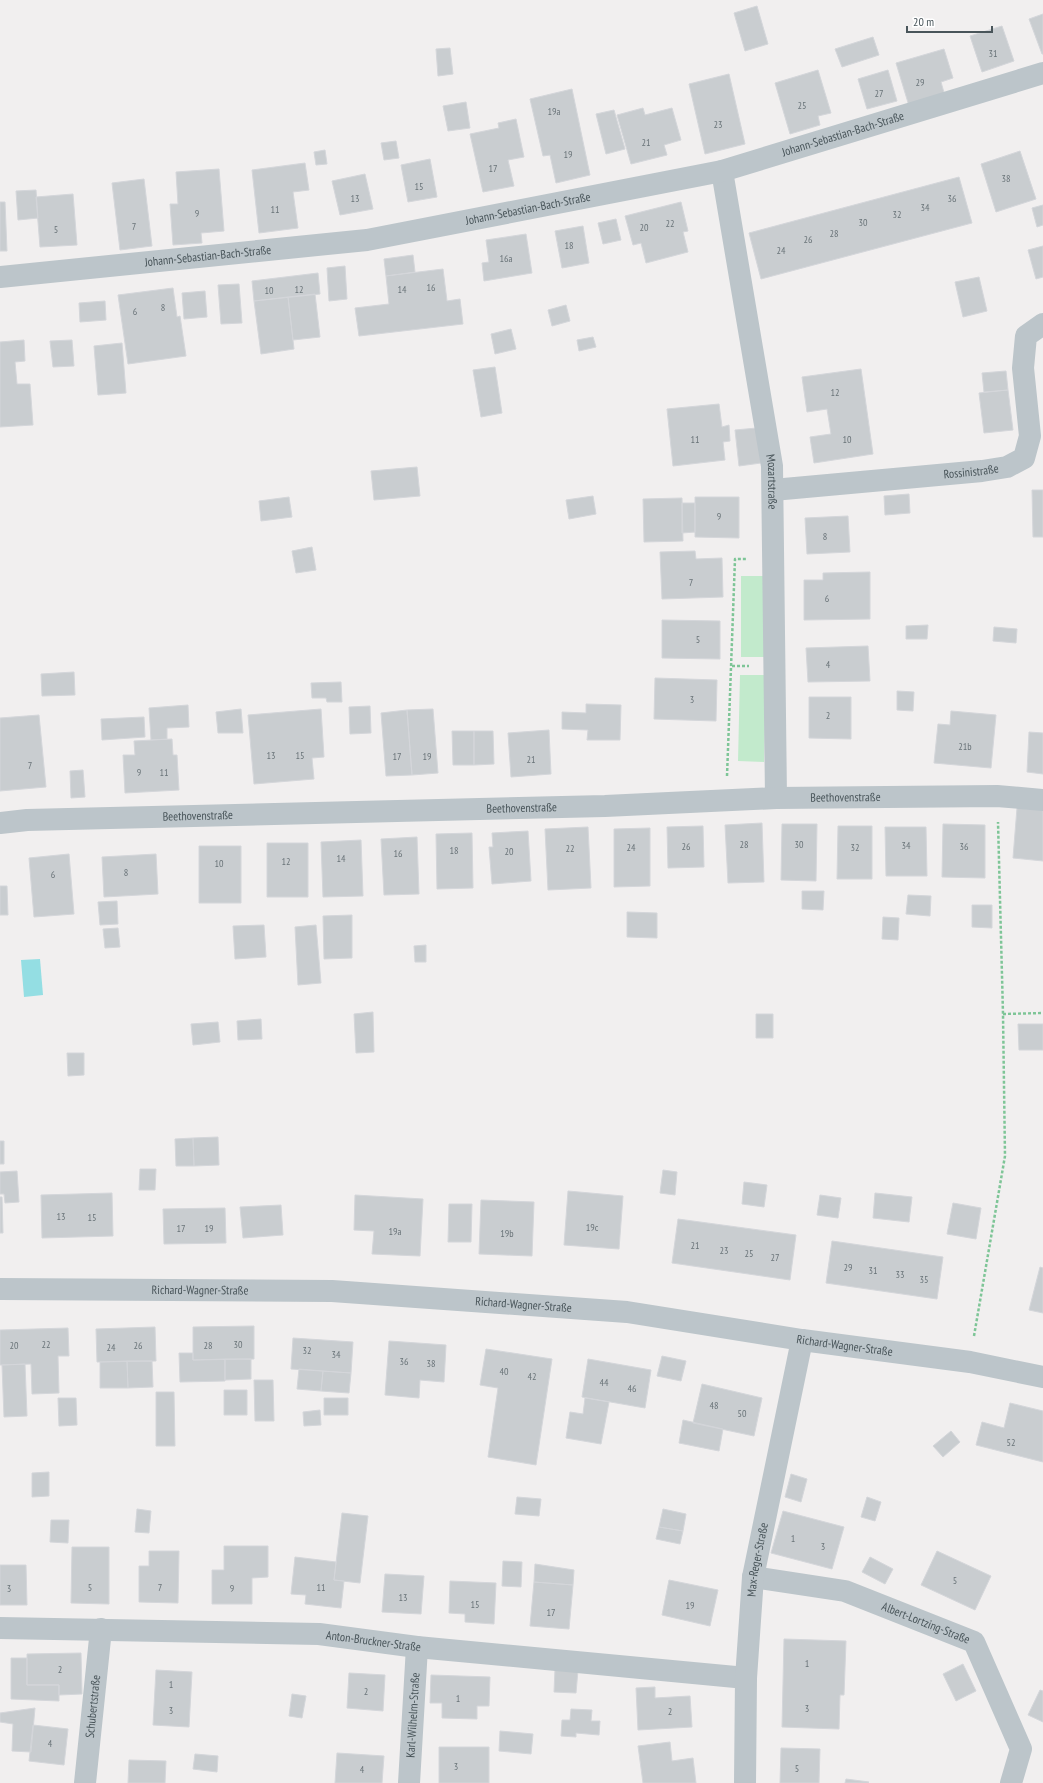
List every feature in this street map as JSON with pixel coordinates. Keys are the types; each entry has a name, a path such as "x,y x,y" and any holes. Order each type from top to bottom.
{"street":[{"name":"Johann-Sebastian-Bach-Straße","path":"0,277 367,240 722,171 1043,73"},
{"name":"Mozartstraße","path":"722,171 772,466 776,798"},
{"name":"Rossinistraße","path":"773,490 982,471 1007,467 1024,458 1030,436 1023,368 1026,336 1043,324"},
{"name":"Beethovenstraße","path":"0,822 27,820 605,806 776,798 997,796 1043,800"},
{"name":"Richard-Wagner-Straße","path":"0,1289 340,1292 627,1312 802,1340 970,1362 1043,1377"},
{"name":"Max-Reger-Straße","path":"745,1783 746,1678 753,1577 802,1340"},
{"name":"Albert-Lortzing-Straße","path":"753,1577 845,1591 974,1642 1021,1749 1011,1783"},
{"name":"Anton-Bruckner-Straße","path":"0,1628 319,1634 417,1647 746,1678"},
{"name":"Schubertstraße","path":"85,1783 101,1629"},
{"name":"Karl-Wilhelm-Straße","path":"409,1783 417,1647"}],"path":[{"path":"726,800 735,558 774,559"},
{"path":"970,1362 1005,1156 997,796"},
{"path":"1003,1014 1043,1013"}],"green space":[{"path":"741,576 766,576 765,657 741,657"},
{"path":"740,675 766,675 764,762 738,761"}],"water":[{"path":"40,959 43,995 24,997 21,960"}],"building":[{"path":"757,6 768,44 745,51 734,13"},
{"path":"1043,14 1043,54 1042,54 1029,19"},
{"path":"1002,26 1014,61 982,72 970,36"},
{"path":"873,37 879,55 842,67 835,49"},
{"path":"450,48 453,74 438,76 436,49"},
{"path":"944,49 953,78 941,82 945,96 909,106 896,63"},
{"path":"818,70 831,113 818,116 820,125 790,134 775,83"},
{"path":"888,70 897,101 867,109 858,79"},
{"path":"729,74 745,144 705,154 689,84"},
{"path":"572,89 590,175 556,183 550,155 543,156 530,99"},
{"path":"466,102 470,128 448,131 443,106"},
{"path":"643,108 645,115 672,108 681,140 664,145 667,155 631,164 617,115"},
{"path":"614,110 625,149 606,154 596,114"},
{"path":"516,119 524,157 508,160 514,186 483,192 470,134 499,128 498,123"},
{"path":"396,141 399,158 384,160 381,143"},
{"path":"325,150 327,164 316,165 314,152"},
{"path":"1020,151 1036,199 996,212 981,164"},
{"path":"430,159 437,197 408,202 401,165"},
{"path":"305,163 309,190 293,192 298,228 259,233 252,170"},
{"path":"219,169 224,231 201,233 202,243 173,245 170,204 178,204 176,172"},
{"path":"365,174 373,209 340,215 332,181"},
{"path":"959,177 972,223 761,279 749,233"},
{"path":"144,179 152,246 120,250 112,183"},
{"path":"36,190 38,218 18,220 16,191"},
{"path":"73,194 77,245 40,247 36,197"},
{"path":"0,202 5,202 7,251 0,251"},
{"path":"681,202 688,231 683,232 688,252 646,263 641,243 633,245 625,216"},
{"path":"1043,205 1043,225 1037,227 1032,208"},
{"path":"616,219 621,240 603,244 598,223"},
{"path":"583,226 589,263 562,268 555,231"},
{"path":"526,234 532,273 484,281 482,263 489,262 486,240"},
{"path":"1043,246 1043,277 1036,279 1028,250"},
{"path":"413,255 415,272 386,276 384,259"},
{"path":"345,266 347,299 329,301 327,268"},
{"path":"443,269 447,301 460,299 463,324 359,336 355,308 389,304 386,276"},
{"path":"318,273 320,294 254,301 252,281"},
{"path":"979,277 987,311 963,317 955,282"},
{"path":"239,284 242,323 221,324 218,285"},
{"path":"173,288 177,317 180,316 186,356 128,364 118,295"},
{"path":"205,291 207,317 184,319 182,293"},
{"path":"315,294 320,337 293,340 288,297"},
{"path":"288,297 294,349 261,354 254,301"},
{"path":"105,301 106,320 80,322 79,303"},
{"path":"566,305 570,321 552,326 548,310"},
{"path":"511,329 516,349 495,354 491,334"},
{"path":"593,337 596,347 579,351 577,340"},
{"path":"24,340 25,361 15,362 17,384 30,384 33,425 0,427 0,342"},
{"path":"72,340 74,366 53,367 50,341"},
{"path":"122,343 126,393 98,395 94,346"},
{"path":"495,367 502,413 481,417 473,370"},
{"path":"861,369 873,454 814,463 810,437 831,434 827,409 807,412 802,377"},
{"path":"1006,371 1008,390 984,392 982,373"},
{"path":"1008,390 1013,430 984,433 979,393"},
{"path":"719,404 722,427 729,425 730,441 723,442 725,460 673,466 667,409"},
{"path":"757,428 761,463 739,466 735,430"},
{"path":"417,467 420,496 374,500 371,471"},
{"path":"1032,490 1043,490 1043,537 1033,537"},
{"path":"909,494 910,513 885,515 884,496"},
{"path":"593,496 596,514 569,519 566,500"},
{"path":"289,497 292,517 261,521 259,501"},
{"path":"695,497 739,497 739,538 695,537"},
{"path":"682,498 683,541 644,542 643,499"},
{"path":"682,503 695,503 695,532 682,533"},
{"path":"848,516 850,552 807,554 805,518"},
{"path":"312,547 316,570 296,573 292,551"},
{"path":"695,551 696,559 722,558 723,597 662,599 660,552"},
{"path":"870,572 870,619 804,620 804,580 823,580 823,573"},
{"path":"662,620 720,621 720,659 662,658"},
{"path":"928,625 927,639 906,639 906,626"},
{"path":"994,627 1017,629 1016,643 993,641"},
{"path":"868,646 870,681 808,682 806,648"},
{"path":"74,672 75,695 42,696 41,674"},
{"path":"655,678 717,680 716,721 654,719"},
{"path":"341,682 342,702 327,702 326,698 312,698 311,683"},
{"path":"897,691 914,692 913,711 897,710"},
{"path":"809,697 851,697 851,739 809,738"},
{"path":"586,704 621,705 620,740 587,740 588,730 562,729 562,712 586,713"},
{"path":"188,705 189,727 167,728 167,739 151,740 149,708"},
{"path":"370,706 371,733 350,734 349,707"},
{"path":"241,709 243,733 218,733 216,712"},
{"path":"321,709 324,757 312,758 314,779 254,784 248,715"},
{"path":"433,709 438,773 412,775 407,710"},
{"path":"407,710 412,775 386,776 381,713"},
{"path":"951,711 996,715 991,768 934,763 938,724 950,725"},
{"path":"39,715 46,787 0,791 0,718"},
{"path":"144,717 145,737 102,740 101,719"},
{"path":"549,730 551,774 511,777 508,733"},
{"path":"452,731 474,731 474,765 453,765"},
{"path":"474,731 493,731 494,764 474,765"},
{"path":"1029,732 1043,733 1043,774 1027,772"},
{"path":"172,739 173,755 177,755 179,790 125,793 123,755 135,755 134,741"},
{"path":"83,770 85,797 71,798 70,771"},
{"path":"1017,808 1043,810 1043,861 1013,858"},
{"path":"762,823 764,882 728,883 725,825"},
{"path":"782,824 817,824 816,881 781,880"},
{"path":"943,824 985,825 985,878 942,877"},
{"path":"703,826 704,867 668,868 667,827"},
{"path":"838,826 872,826 872,879 837,879"},
{"path":"588,827 591,888 548,890 545,829"},
{"path":"885,827 926,827 927,876 886,876"},
{"path":"650,828 650,886 614,887 614,829"},
{"path":"528,831 531,881 492,884 489,847 493,847 492,833"},
{"path":"472,833 473,888 437,889 436,834"},
{"path":"417,837 419,894 384,895 381,839"},
{"path":"361,840 363,896 323,897 321,842"},
{"path":"267,843 308,843 308,897 267,897"},
{"path":"199,846 241,846 241,903 199,903"},
{"path":"69,854 74,914 34,917 29,858"},
{"path":"156,854 158,894 104,897 102,857"},
{"path":"0,886 7,886 8,915 0,915"},
{"path":"802,891 824,891 823,910 802,909"},
{"path":"908,895 931,896 930,916 906,914"},
{"path":"117,901 118,924 100,925 98,902"},
{"path":"972,905 992,905 992,928 972,927"},
{"path":"627,912 657,913 657,938 627,937"},
{"path":"352,915 352,958 324,959 323,916"},
{"path":"883,917 899,918 898,940 882,939"},
{"path":"264,925 266,957 235,959 233,926"},
{"path":"316,925 321,983 298,985 295,927"},
{"path":"118,928 120,947 105,948 103,929"},
{"path":"426,945 426,962 415,962 414,946"},
{"path":"373,1012 374,1052 356,1053 354,1014"},
{"path":"756,1014 773,1014 773,1038 756,1038"},
{"path":"261,1019 262,1039 238,1040 237,1021"},
{"path":"218,1022 220,1042 193,1045 191,1024"},
{"path":"1018,1024 1043,1024 1043,1050 1019,1050"},
{"path":"67,1053 84,1053 84,1075 68,1076"},
{"path":"218,1137 219,1165 194,1166 193,1138"},
{"path":"193,1138 194,1166 176,1166 175,1139"},
{"path":"0,1141 4,1141 4,1164 0,1164"},
{"path":"140,1169 156,1169 155,1190 139,1190"},
{"path":"663,1170 677,1172 675,1195 660,1193"},
{"path":"17,1171 19,1202 5,1203 4,1194 0,1194 0,1172"},
{"path":"744,1182 767,1185 764,1207 742,1204"},
{"path":"568,1191 623,1196 619,1249 564,1245"},
{"path":"112,1193 113,1236 42,1238 41,1195"},
{"path":"875,1193 912,1197 909,1222 873,1218"},
{"path":"355,1195 423,1199 420,1256 372,1254 374,1231 354,1230"},
{"path":"820,1195 841,1198 838,1218 817,1215"},
{"path":"0,1197 2,1197 3,1233 0,1233"},
{"path":"481,1200 534,1202 532,1256 479,1254"},
{"path":"953,1203 981,1208 976,1239 947,1234"},
{"path":"449,1204 472,1204 471,1242 448,1242"},
{"path":"281,1205 283,1235 243,1238 240,1207"},
{"path":"225,1208 226,1243 164,1244 163,1209"},
{"path":"678,1219 796,1235 790,1280 672,1263"},
{"path":"832,1241 943,1257 937,1299 826,1283"},
{"path":"1040,1267 1043,1268 1043,1313 1029,1310"},
{"path":"254,1326 254,1359 193,1360 193,1327"},
{"path":"155,1327 156,1361 97,1362 96,1329"},
{"path":"68,1328 69,1356 58,1356 59,1393 32,1394 31,1364 0,1365 0,1330"},
{"path":"293,1338 353,1342 351,1373 291,1369"},
{"path":"389,1341 446,1345 444,1382 420,1380 419,1398 385,1395"},
{"path":"486,1349 552,1359 536,1465 488,1457 498,1388 480,1385"},
{"path":"179,1353 193,1353 193,1360 225,1359 225,1381 180,1382"},
{"path":"662,1356 686,1361 681,1381 657,1376"},
{"path":"225,1359 251,1359 251,1379 225,1380"},
{"path":"588,1359 651,1370 645,1408 582,1397"},
{"path":"127,1361 128,1388 100,1388 100,1362"},
{"path":"127,1361 152,1361 153,1387 128,1388"},
{"path":"25,1364 27,1416 4,1417 2,1365"},
{"path":"299,1369 323,1371 321,1391 297,1389"},
{"path":"323,1371 351,1373 349,1393 321,1391"},
{"path":"254,1380 273,1380 274,1421 255,1421"},
{"path":"702,1384 762,1398 754,1436 693,1423"},
{"path":"224,1390 247,1390 247,1415 224,1415"},
{"path":"156,1392 174,1392 175,1446 156,1446"},
{"path":"58,1398 76,1398 77,1425 59,1426"},
{"path":"324,1398 348,1398 348,1415 324,1415"},
{"path":"585,1398 609,1402 601,1444 566,1438 570,1412 583,1414"},
{"path":"1010,1403 1043,1411 1043,1462 976,1445 982,1422 1004,1428"},
{"path":"320,1410 321,1425 304,1426 303,1412"},
{"path":"683,1420 723,1429 719,1451 679,1443"},
{"path":"951,1431 960,1442 943,1457 933,1446"},
{"path":"49,1472 49,1496 32,1497 32,1473"},
{"path":"791,1474 807,1479 801,1502 785,1497"},
{"path":"517,1497 541,1499 539,1516 515,1514"},
{"path":"867,1497 881,1502 875,1521 861,1517"},
{"path":"137,1509 151,1511 149,1533 135,1532"},
{"path":"663,1509 686,1514 683,1531 659,1527"},
{"path":"783,1511 844,1527 832,1569 771,1553"},
{"path":"342,1513 368,1516 360,1583 334,1580"},
{"path":"51,1520 69,1520 68,1543 50,1542"},
{"path":"659,1527 683,1531 680,1544 656,1539"},
{"path":"224,1546 268,1546 268,1577 252,1578 252,1604 212,1604 212,1570 224,1570"},
{"path":"72,1547 109,1547 109,1604 71,1603"},
{"path":"149,1551 179,1551 178,1603 139,1602 139,1566 149,1566"},
{"path":"937,1551 991,1576 975,1610 921,1585"},
{"path":"295,1557 336,1562 334,1580 344,1581 341,1608 305,1604 306,1595 291,1594"},
{"path":"870,1557 893,1569 885,1584 862,1572"},
{"path":"503,1561 522,1562 521,1587 502,1586"},
{"path":"535,1564 574,1570 573,1585 534,1582"},
{"path":"0,1565 26,1565 27,1605 0,1605"},
{"path":"385,1574 424,1576 421,1614 382,1612"},
{"path":"669,1580 718,1590 710,1626 662,1615"},
{"path":"450,1581 496,1583 494,1624 465,1622 465,1614 449,1613"},
{"path":"534,1582 573,1585 569,1629 530,1626"},
{"path":"784,1639 846,1641 844,1695 840,1695 839,1729 782,1727"},
{"path":"81,1653 82,1694 59,1695 59,1685 27,1685 27,1654"},
{"path":"11,1658 27,1658 27,1685 59,1685 59,1701 11,1699"},
{"path":"963,1664 976,1691 956,1701 943,1674"},
{"path":"555,1669 578,1670 576,1693 554,1692"},
{"path":"156,1670 192,1672 189,1727 153,1725"},
{"path":"349,1673 385,1675 383,1711 347,1708"},
{"path":"431,1675 490,1677 489,1706 477,1706 477,1719 442,1718 442,1703 430,1703"},
{"path":"655,1687 655,1698 690,1696 692,1727 638,1730 636,1688"},
{"path":"1040,1690 1043,1691 1043,1722 1028,1715"},
{"path":"292,1694 306,1696 302,1718 289,1716"},
{"path":"35,1708 31,1752 12,1751 13,1724 0,1722 0,1713"},
{"path":"571,1709 592,1710 591,1721 600,1721 599,1735 576,1733 576,1737 561,1736 562,1720 570,1720"},
{"path":"33,1725 68,1729 64,1765 29,1761"},
{"path":"500,1731 533,1734 531,1754 499,1751"},
{"path":"670,1742 672,1761 693,1758 696,1783 643,1783 638,1746"},
{"path":"439,1747 489,1747 489,1783 439,1783"},
{"path":"781,1748 820,1749 819,1783 780,1783"},
{"path":"337,1753 384,1756 382,1783 335,1783"},
{"path":"195,1754 218,1756 217,1772 193,1769"},
{"path":"129,1760 166,1761 165,1783 128,1783"},
{"path":"846,1779 869,1782 845,1783"}]}
